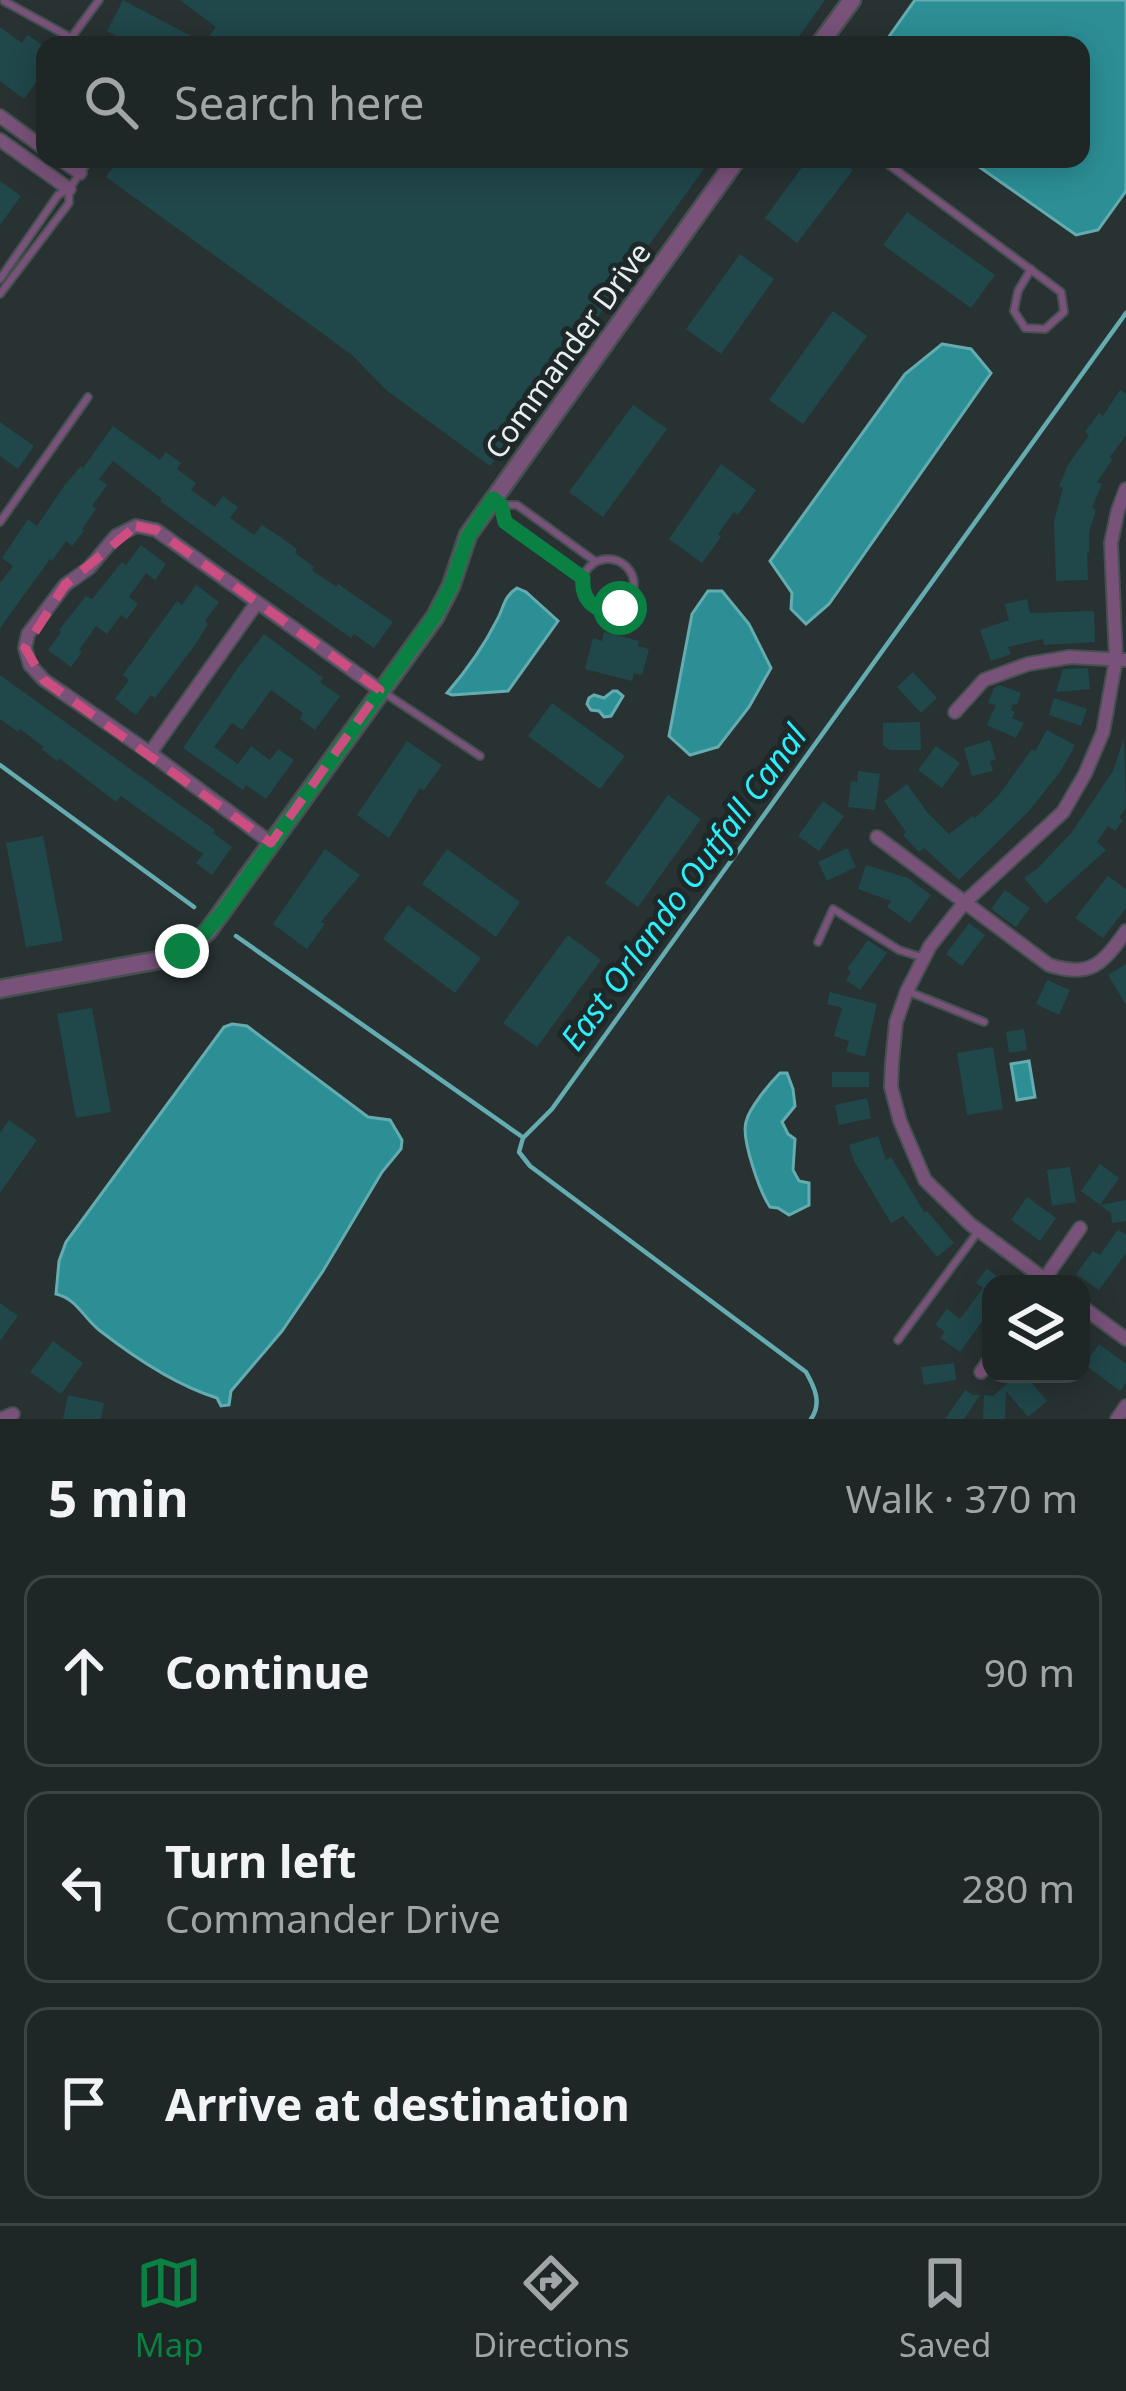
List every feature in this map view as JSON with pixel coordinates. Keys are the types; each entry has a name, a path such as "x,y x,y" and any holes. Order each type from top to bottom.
{"street":[{"path":"826,36 852,0"},
{"path":"0,116 36,142"},
{"path":"0,140 36,166"},
{"path":"39,168 69,189"},
{"path":"72,168 80,173"},
{"name":"Commander Drive","path":"0,989 143,964 196,943 435,616 468,536 497,502 731,168"},
{"path":"1036,1275 979,1231 925,1180 899,1121 891,1087 896,1022 930,946 964,903 1063,812 1085,774 1103,732 1121,660 1118,511 1126,489"},
{"path":"271,842 44,680 30,665 25,648 28,634 65,585 89,568 116,536 136,526 156,530 380,690"},
{"path":"150,753 256,604"},
{"path":"956,712 984,680 1028,664 1070,657 1121,660"},
{"path":"877,837 1049,965 1073,973 1095,966 1126,931"},
{"path":"1050,1275 1080,1228"},
{"path":"1090,1313 1126,1339"},
{"path":"1117,1419 1126,1406"}],"lane":[{"path":"72,36 99,0"},
{"path":"4,1 67,36"},
{"path":"0,279 58,195 69,189 84,168"},
{"path":"893,168 1030,269 1061,292 1064,312 1045,329 1024,328 1013,311 1030,269"},
{"path":"0,294 69,203 69,189"},
{"path":"0,522 88,397"},
{"path":"497,502 517,505 596,562"},
{"path":"497,502 505,522 583,578 586,599 600,610 611,611 626,603 634,588 630,571 616,560 596,562 583,578"},
{"path":"380,690 480,756"},
{"path":"818,942 833,909 899,950 924,958"},
{"path":"907,991 984,1022"},
{"path":"898,1340 979,1231"}],"highlighted area":[{"path":"136,526 156,530 380,690 271,843 44,680 25,648 65,585"}],"water":[{"path":"915,0 1126,0 1126,191 1098,230 1076,235 981,168 1090,168 1090,36 889,36"},
{"path":"942,344 971,349 991,373 829,604 806,624 791,609 792,593 770,561 905,374"},
{"path":"517,588 558,621 508,691 447,693 480,649"},
{"path":"708,591 722,591 749,624 771,668 718,747 690,755 669,736 692,614"},
{"path":"613,691 623,696 611,716 604,717 587,704 594,695 604,698"},
{"path":"247,1026 368,1117 390,1120 402,1140 401,1149 382,1172 323,1271 282,1331 231,1391 229,1405 221,1406 217,1398 141,1360 56,1294 66,1242 224,1027"},
{"path":"1029,1061 1035,1097 1017,1100 1011,1064"},
{"path":"780,1073 787,1073 793,1089 795,1106 782,1122 795,1139 793,1170 799,1181 809,1183 809,1205 789,1215 770,1207 766,1200 745,1130 751,1110"}],"building":[{"path":"123,0 191,36 117,36 107,31"},
{"path":"180,0 825,0 799,36 209,36 216,27"},
{"path":"0,27 22,43 28,35 36,41 36,82 24,99 0,81"},
{"path":"112,168 705,168 490,466 386,390 353,356 106,177"},
{"path":"801,168 853,170 797,243 765,218"},
{"path":"0,181 21,196 0,225"},
{"path":"907,212 995,275 971,308 883,245"},
{"path":"740,254 774,279 721,354 686,329"},
{"path":"833,311 867,336 803,424 769,400"},
{"path":"1120,390 1126,394 1126,435 1097,482 1102,484 1092,508 1096,510 1089,532 1088,580 1056,581 1054,521 1063,488 1059,486 1089,435 1085,432"},
{"path":"633,405 667,429 603,517 569,492"},
{"path":"0,422 34,446 18,469 0,456"},
{"path":"113,426 160,460 166,452 181,463 177,469 196,483 191,490 215,507 223,496 238,507 230,518 254,535 262,525 297,549 295,553 312,570 393,622 374,648 354,634 351,638 233,555 113,461 99,479 107,485 92,506 96,509 84,531 72,546 66,541 50,559 0,628 0,583 13,566 2,558 28,519 37,526"},
{"path":"721,464 756,490 738,515 734,512 702,563 669,539"},
{"path":"141,545 166,564 155,580 146,573 129,597 138,604 127,619 121,615 107,634 96,626 71,667 48,650 59,630 86,596 92,599"},
{"path":"196,585 219,602 195,645 136,715 115,699 129,680 123,675 177,601 182,605"},
{"path":"1027,599 1030,613 1094,611 1095,642 1044,645 1043,639 1008,647 1011,654 991,661 980,630 1009,620 1005,604"},
{"path":"604,632 639,641 638,646 649,649 642,675 634,673 632,681 585,669 593,638 602,641"},
{"path":"264,634 340,696 315,730 300,719 303,713 271,690 242,730 232,723 214,747 238,764 251,746 270,760 278,749 294,760 266,799 246,785 243,790 183,748"},
{"path":"1088,668 1090,689 1056,692 1063,669"},
{"path":"913,672 937,698 921,713 897,687"},
{"path":"0,675 215,830 232,847 212,875 196,863 203,854 121,796 116,802 0,719"},
{"path":"1000,685 1021,693 1011,710 1015,712 1012,718 1024,723 1016,738 987,725 996,705 988,703"},
{"path":"1054,698 1087,709 1081,726 1049,715"},
{"path":"552,703 625,756 600,789 528,736"},
{"path":"920,722 921,750 890,750 883,745 883,723"},
{"path":"1047,730 1075,745 1060,772 1028,812 959,880 903,835 906,832 884,801 907,784 949,834 999,795"},
{"path":"1124,738 1126,808 1119,818 1123,820 1115,831 1108,826 1097,842 1106,850 1046,904 1024,878 1072,832 1113,771"},
{"path":"990,740 996,760 990,761 993,771 972,776 964,748"},
{"path":"407,741 442,765 424,790 420,788 389,838 357,815"},
{"path":"936,746 960,763 942,788 918,770"},
{"path":"858,771 880,774 875,810 848,807 851,781 857,782"},
{"path":"668,795 701,819 638,907 605,883"},
{"path":"823,801 844,816 819,851 798,836"},
{"path":"43,836 63,941 26,947 6,843"},
{"path":"847,848 856,867 827,881 818,862"},
{"path":"325,849 360,875 321,922 325,924 307,949 273,924"},
{"path":"447,849 520,902 496,937 422,884"},
{"path":"866,865 908,878 931,895 910,923 887,907 891,901 858,889"},
{"path":"1108,876 1126,889 1126,908 1103,938 1075,918"},
{"path":"1005,890 1030,908 1016,927 991,909"},
{"path":"408,905 481,958 455,993 383,939"},
{"path":"969,923 985,935 962,966 946,954"},
{"path":"568,935 601,960 537,1047 503,1023"},
{"path":"868,940 887,953 860,990 846,980 851,972 847,969"},
{"path":"1126,964 1126,1005 1108,975"},
{"path":"1047,980 1070,990 1059,1015 1036,1004"},
{"path":"830,992 877,1004 865,1057 846,1051 849,1041 834,1036 842,1008 827,1004"},
{"path":"92,1008 111,1112 76,1118 57,1014"},
{"path":"1024,1029 1027,1050 1009,1053 1006,1032"},
{"path":"993,1047 1003,1109 967,1115 957,1053"},
{"path":"832,1072 869,1072 869,1087 832,1087"},
{"path":"867,1098 871,1118 839,1125 835,1105"},
{"path":"9,1120 37,1140 0,1193 0,1133"},
{"path":"878,1136 886,1160 891,1157 924,1212 954,1243 937,1257 903,1216 891,1223 854,1161 849,1145"},
{"path":"1100,1164 1119,1178 1100,1205 1081,1191"},
{"path":"1070,1167 1076,1202 1052,1206 1047,1170"},
{"path":"1027,1197 1056,1218 1040,1241 1011,1220"},
{"path":"1126,1200 1126,1221 1112,1223 1111,1213 1100,1205"},
{"path":"1118,1229 1126,1235 1126,1253 1099,1290 1090,1284 1090,1275 1076,1274 1093,1251 1100,1255"},
{"path":"982,1289 982,1324 960,1352 940,1338 945,1332 935,1325 947,1309 960,1319"},
{"path":"0,1303 18,1316 0,1341"},
{"path":"53,1341 83,1363 61,1394 30,1372"},
{"path":"1099,1344 1126,1364 1126,1383 1120,1391 1090,1369 1090,1358"},
{"path":"954,1363 956,1380 924,1385 921,1367"},
{"path":"1008,1383 1032,1383 1047,1401 1028,1417 1006,1391 1005,1419 983,1419 984,1395 993,1396"},
{"path":"965,1390 980,1395 964,1419 945,1419"},
{"path":"68,1395 104,1403 101,1419 63,1419"}],"waterway":[{"name":"East Orlando Outfall Canal","path":"811,1419 817,1401 806,1372 530,1166 519,1152 523,1138 552,1109 1126,313"},
{"path":"0,765 194,907"},
{"path":"236,936 521,1136"}],"route":[{"path":"182,951 196,943 221,914 435,616 468,536 493,499 501,505 505,522 583,578 590,604 600,610 620,608"}]}
